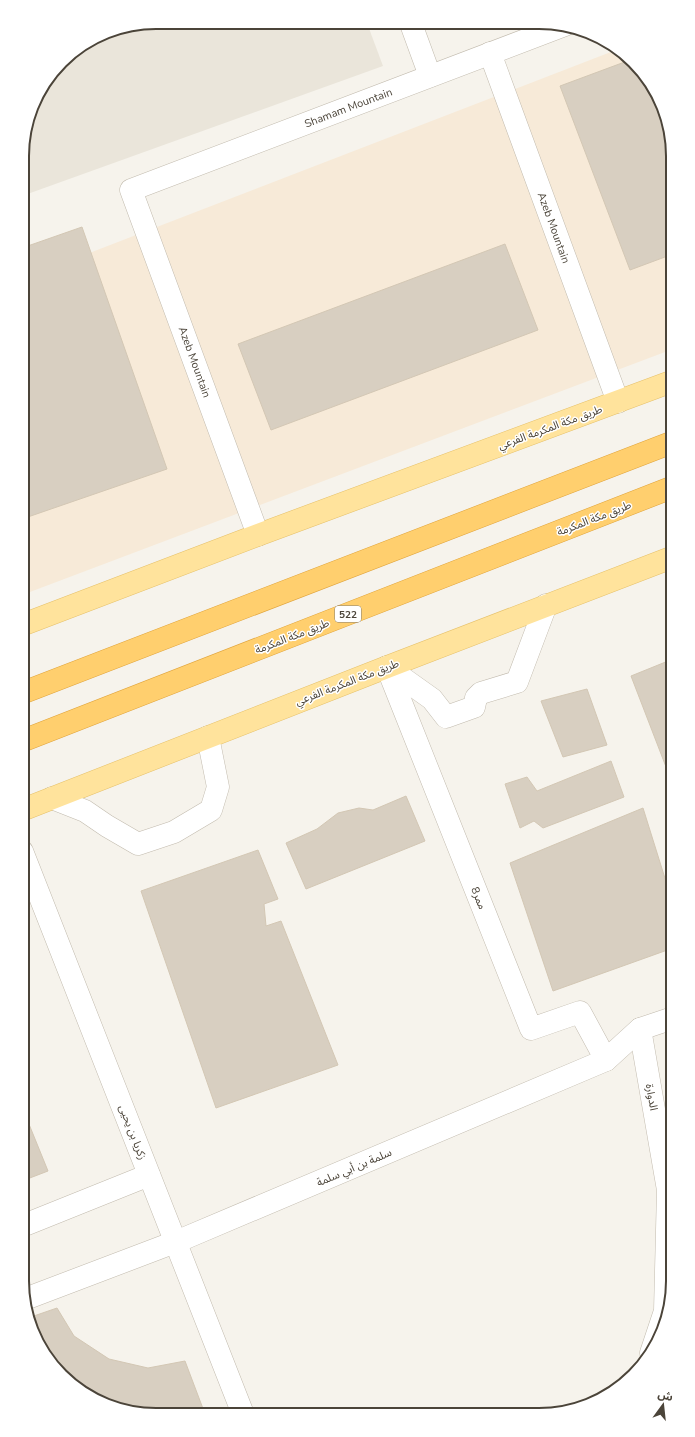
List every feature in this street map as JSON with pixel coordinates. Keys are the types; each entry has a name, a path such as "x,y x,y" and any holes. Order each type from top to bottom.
{"highway":[{"path":"29,691 666,445"},
{"name":"طريق مكة المكرمة","path":"29,738 666,490"}],"main road":[{"name":"طريق مكة المكرمة الفرعي","path":"29,622 258,534 666,384"},
{"name":"طريق مكة المكرمة الفرعي","path":"29,807 666,560"}],"street":[{"path":"413,29 430,76"},
{"name":"Shamam Mountain","path":"131,190 552,30"},
{"name":"Azeb Mountain","path":"490,53 618,402"},
{"name":"Azeb Mountain","path":"131,190 258,534"},
{"path":"387,667 432,699 446,717 474,707 476,698 481,693 517,682 546,605"},
{"name":"ممر8","path":"387,667 531,1029 580,1012 606,1060"},
{"path":"52,798 85,811 138,844 174,832 211,810 218,787 208,737"},
{"name":"زكريا بن يحيى","path":"29,869 241,1408"},
{"name":"سلمة بن أبي سلمة","path":"30,1297 176,1242 606,1060 640,1029 666,1020"},
{"name":"الدوارة","path":"640,1029 666,1178"},
{"path":"29,1223 149,1175"},
{"name":"الدوارة","path":"665,1294 666,1271"}],"shaded area":[{"path":"148,29 369,29 383,66 29,193 29,148 33,123 50,86 66,66 79,55 100,42 123,33"},
{"path":"611,52 634,72 645,86 653,100 664,132 666,148 666,352 29,592 29,276"}],"building":[{"path":"624,62 645,86 659,115 664,132 666,148 666,257 630,270 560,86"},
{"path":"82,227 167,469 29,517 29,246"},
{"path":"505,244 538,330 271,430 238,344"},
{"path":"666,662 666,767 631,676"},
{"path":"587,689 607,745 563,757 541,701"},
{"path":"611,761 624,797 543,828 534,821 520,828 505,784 527,777 537,791"},
{"path":"406,796 425,841 306,889 286,843 317,829 338,813 359,808 373,810"},
{"path":"643,808 666,882 666,951 553,991 510,863"},
{"path":"258,850 278,899 264,904 266,926 281,921 338,1065 216,1108 141,891"},
{"path":"29,1124 48,1171 29,1178"},
{"path":"57,1308 74,1336 109,1359 148,1368 185,1361 203,1408 140,1407 123,1404 93,1391 66,1371 55,1358 46,1344 34,1316"}]}
